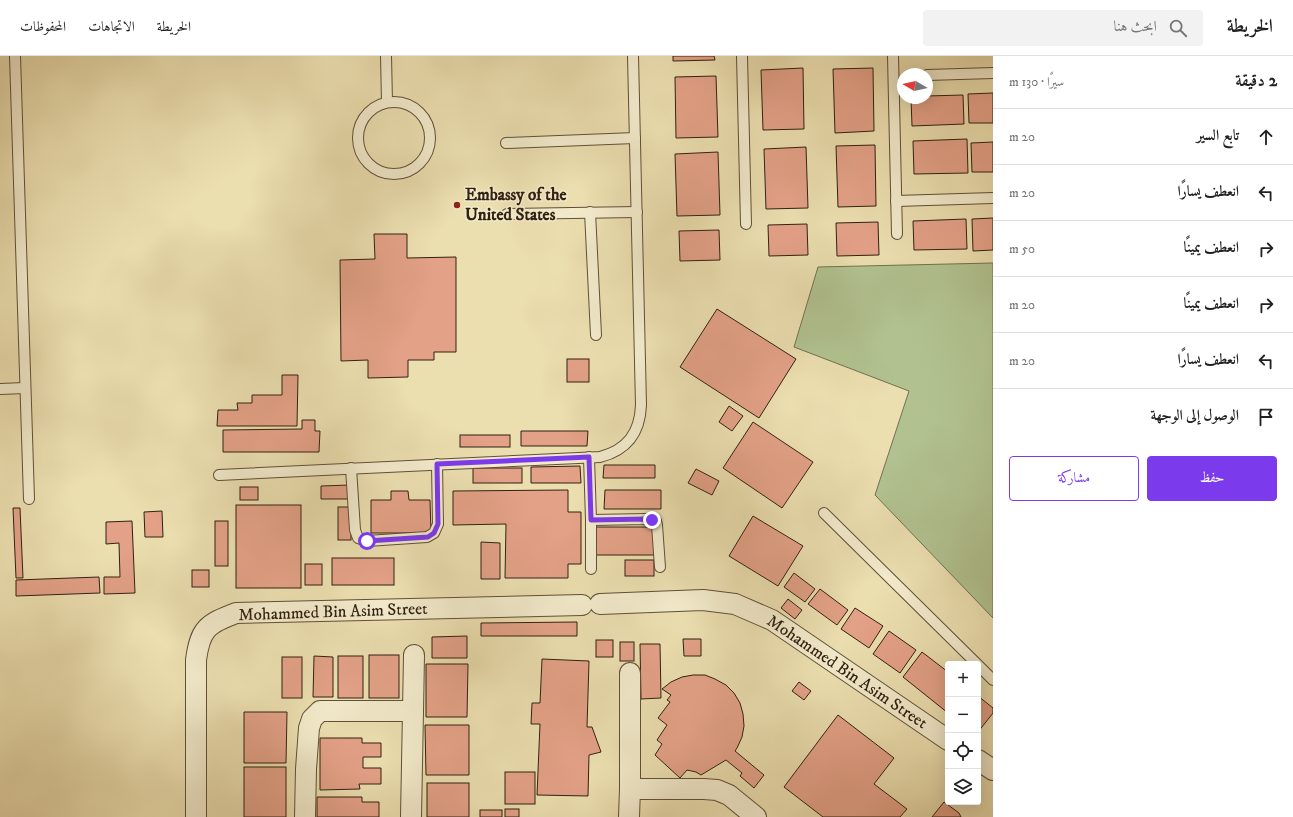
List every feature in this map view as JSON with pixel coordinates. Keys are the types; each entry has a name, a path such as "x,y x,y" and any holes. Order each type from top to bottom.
{"street":[{"name":"Mohammed Bin Asim Street","path":"196,817 196,660 198,642 206,629 219,619 236,614 703,600 735,604 772,620 945,738"},
{"path":"411,817 414,655"},
{"path":"629,817 630,673"},
{"path":"305,817 308,728 312,719 320,711 412,711"},
{"path":"630,789 717,790 729,795 756,817"}],"lane":[{"path":"15,56 29,499"},
{"path":"386,56 387,102"},
{"path":"219,474 600,457 619,450 627,443 634,435 641,416 633,56"},
{"path":"742,56 746,224"},
{"path":"893,56 897,72"},
{"path":"933,75 993,73"},
{"path":"387,102 399,102 415,109 427,123 430,135 429,147 424,158 416,167 406,172 394,175 382,173 372,167 358,148 360,124 367,114 376,106 387,102"},
{"path":"897,234 898,104"},
{"path":"506,143 635,138"},
{"path":"896,201 993,198"},
{"path":"590,212 596,334"},
{"path":"507,214 637,212"},
{"path":"0,389 25,388"},
{"path":"589,457 591,570"},
{"path":"351,468 355,530 358,538 367,541 428,537 434,533 438,524 437,464"},
{"path":"824,513 973,661"},
{"path":"591,520 647,519 656,521 660,568"},
{"path":"981,669 993,680"}],"green space":[{"path":"993,263 993,618 875,495 909,391 794,347 818,267"}],"building":[{"path":"673,56 714,56 715,60 673,61"},
{"path":"803,68 804,129 763,130 761,70"},
{"path":"873,68 874,131 835,133 833,69"},
{"path":"716,76 718,137 676,138 675,77"},
{"path":"993,93 993,123 969,123 968,94"},
{"path":"963,95 964,124 912,126 911,104 933,104 933,96"},
{"path":"967,139 968,173 914,174 913,141"},
{"path":"993,142 993,172 972,172 971,143"},
{"path":"875,145 876,206 838,207 836,146"},
{"path":"806,147 808,208 766,209 764,149"},
{"path":"718,152 720,215 677,216 675,154"},
{"path":"993,218 993,250 973,251 972,219"},
{"path":"966,219 967,249 914,250 913,221"},
{"path":"878,222 879,255 837,256 836,223"},
{"path":"807,224 808,255 769,256 768,225"},
{"path":"719,230 720,260 680,261 679,231"},
{"path":"374,234 407,234 407,258 456,257 456,352 434,352 434,360 408,360 408,377 368,378 368,360 341,361 340,260 375,259"},
{"path":"717,309 796,359 759,418 680,367"},
{"path":"567,359 589,359 589,382 567,382"},
{"path":"282,375 298,375 297,426 217,426 218,410 238,410 237,403 252,403 252,395 282,395"},
{"path":"729,406 743,416 732,431 719,422"},
{"path":"302,420 315,420 315,431 320,431 319,452 223,452 223,430 302,429"},
{"path":"753,422 813,462 782,508 723,468"},
{"path":"521,431 588,431 587,446 521,446"},
{"path":"460,435 510,435 510,447 460,447"},
{"path":"604,465 655,465 655,478 603,478"},
{"path":"580,466 581,483 531,483 531,467"},
{"path":"473,468 522,468 522,483 473,483"},
{"path":"696,469 719,481 712,495 688,483"},
{"path":"350,485 350,499 321,499 321,486"},
{"path":"240,487 258,487 258,500 240,500"},
{"path":"568,490 568,512 581,512 581,564 568,564 568,578 505,578 506,524 453,525 453,491"},
{"path":"605,490 661,490 661,509 604,509"},
{"path":"391,491 408,491 409,500 430,500 431,533 371,533 371,500 391,500"},
{"path":"236,505 301,505 301,588 236,588"},
{"path":"338,507 351,507 351,540 338,540"},
{"path":"13,508 20,508 23,578 16,578"},
{"path":"162,511 163,537 145,537 144,512"},
{"path":"753,516 803,546 778,586 729,556"},
{"path":"132,521 135,593 104,594 104,577 120,577 119,543 106,544 106,522"},
{"path":"215,521 228,521 228,566 215,566"},
{"path":"595,527 654,527 654,555 595,555"},
{"path":"481,542 500,543 500,579 481,579"},
{"path":"332,558 394,558 394,585 332,585"},
{"path":"625,560 654,560 654,576 625,576"},
{"path":"305,564 322,564 322,585 305,585"},
{"path":"192,570 209,570 209,587 192,587"},
{"path":"794,573 815,589 805,602 784,587"},
{"path":"99,577 100,593 16,596 16,580"},
{"path":"820,589 848,610 837,625 808,604"},
{"path":"788,599 802,610 795,619 781,608"},
{"path":"855,608 883,626 869,648 841,629"},
{"path":"577,622 577,636 481,636 481,623"},
{"path":"889,631 916,650 900,673 873,654"},
{"path":"467,636 467,658 432,658 432,637"},
{"path":"683,639 701,639 701,656 684,656"},
{"path":"596,640 613,640 613,657 596,657"},
{"path":"620,642 634,642 634,661 620,661"},
{"path":"640,644 660,644 661,698 641,699"},
{"path":"922,652 945,670 945,711 903,677"},
{"path":"369,655 399,655 399,698 369,698"},
{"path":"314,656 333,657 333,697 313,697"},
{"path":"338,656 363,656 363,698 338,698"},
{"path":"282,657 302,657 302,698 282,698"},
{"path":"542,659 589,661 587,727 592,727 601,752 589,755 588,796 537,795 540,724 531,724 532,703 540,703"},
{"path":"426,664 468,664 467,717 426,717"},
{"path":"705,675 726,685 734,693 740,703 744,726 742,737 735,751 764,775 754,788 740,776 742,773 726,760 701,775 687,770 680,778 655,755 662,744 657,740 667,725 658,718 670,702 667,700 671,695 662,689 671,682 682,677"},
{"path":"799,682 811,691 804,700 792,691"},
{"path":"981,698 993,708 993,713 981,728"},
{"path":"244,712 287,712 286,763 244,763"},
{"path":"838,715 894,758 874,784 907,809 900,817 823,817 784,787"},
{"path":"425,725 469,725 469,775 426,775"},
{"path":"320,738 362,738 362,743 381,743 381,757 363,757 363,768 381,768 381,784 359,784 360,789 320,790"},
{"path":"244,767 286,767 286,817 244,817"},
{"path":"505,772 535,772 535,804 505,804"},
{"path":"427,783 469,783 469,817 427,817"},
{"path":"317,797 362,797 362,802 379,802 379,817 317,817"},
{"path":"944,802 945,805 948,805 959,813 961,817 932,817"},
{"path":"505,809 519,809 519,817 505,817"},
{"path":"480,810 502,810 502,817 480,817"}],"place":[{"name":"Embassy of the United States","path":"457,205"}],"route":[{"path":"367,541 428,537 434,533 438,524 437,464 589,457 591,520 652,520"}]}
